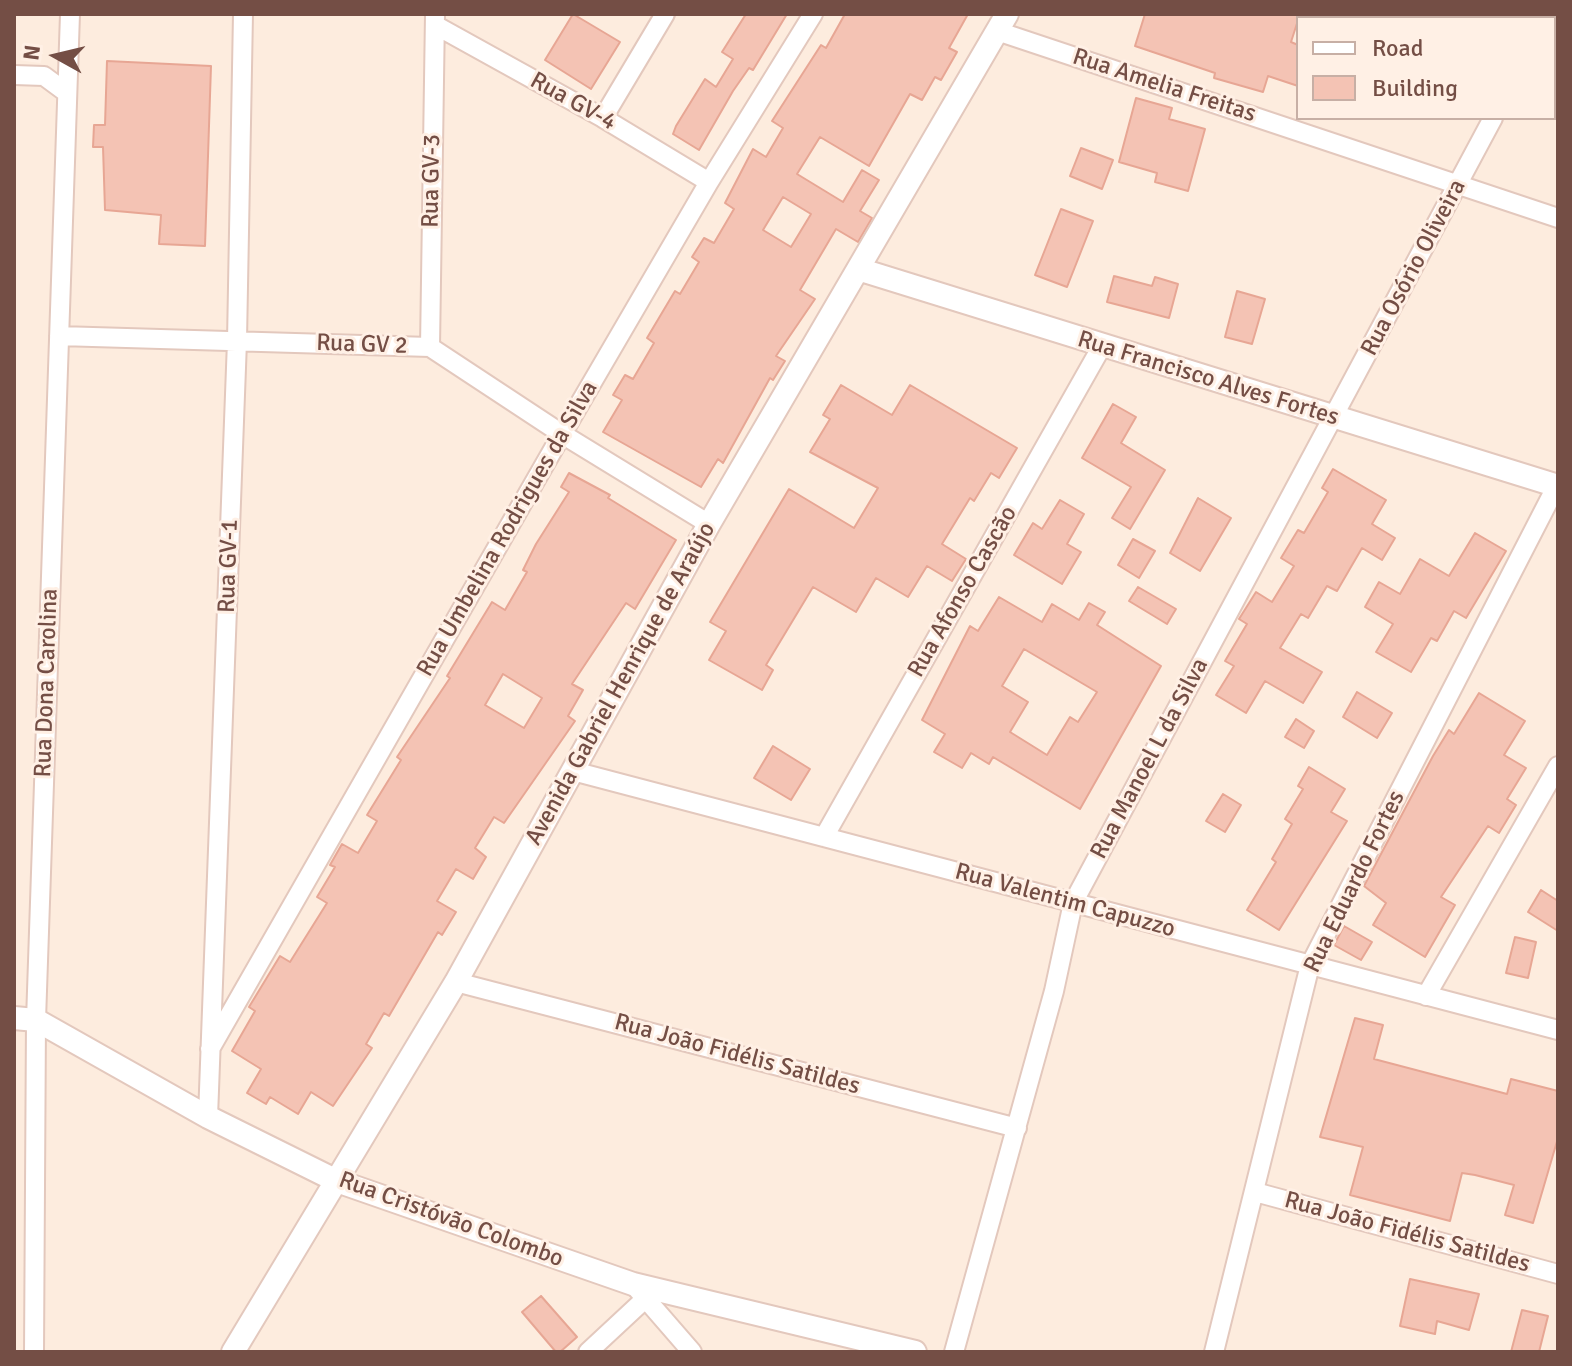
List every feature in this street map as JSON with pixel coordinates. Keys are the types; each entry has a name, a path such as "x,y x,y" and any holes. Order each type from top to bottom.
{"street":[{"name":"Rua Dona Carolina","path":"34,1352 25,1019 59,336 70,14"},
{"name":"Rua GV-1","path":"208,1117 237,341 243,14"},
{"path":"603,118 665,14"},
{"name":"Rua Umbelina Rodrigues da Silva","path":"210,1049 562,434 709,182 813,14"},
{"name":"Rua GV-4","path":"435,19 709,182"},
{"name":"Rua GV-3","path":"430,347 435,19"},
{"name":"Rua Amelia Freitas","path":"1002,23 1558,218"},
{"name":"Avenida Gabriel Henrique de Araújo","path":"233,1352 456,982 709,524 1002,23"},
{"path":"14,75 44,76 67,93"},
{"name":"Rua Osório Oliveira","path":"1334,418 1492,120"},
{"name":"Rua Francisco Alves Fortes","path":"858,269 1557,485"},
{"name":"Rua GV 2","path":"59,336 430,347 562,434 709,524"},
{"name":"Rua Afonso Cascão","path":"824,837 1102,346"},
{"name":"Rua Manoel L da Silva","path":"954,1352 1017,1128 1073,903 1334,418"},
{"name":"Rua Eduardo Fortes","path":"1214,1352 1310,965 1557,485"},
{"path":"1426,996 1558,766"},
{"name":"Rua Valentim Capuzzo","path":"573,771 1558,1030"},
{"name":"Rua João Fidélis Satildes","path":"456,982 1017,1128"},
{"name":"Rua Cristóvão Colombo","path":"25,1019 208,1117 337,1181 639,1291 915,1352"},
{"name":"Rua João Fidélis Satildes","path":"1255,1192 1558,1274"},
{"path":"588,1352 639,1291 692,1352"}],"building":[{"path":"573,14 620,42 591,89 545,60"},
{"path":"746,14 787,14 753,70 749,68 733,91 699,150 673,134 705,79 716,87 733,59 722,52"},
{"path":"845,14 968,14 949,48 957,52 941,80 935,77 922,100 910,94 869,166 820,137 797,174 843,202 862,170 879,180 860,211 872,218 858,242 836,229 800,290 815,299 776,356 785,361 773,380 770,378 723,463 718,459 701,487 603,432 622,400 613,395 625,375 633,379 654,343 647,338 675,291 680,294 699,262 692,257 704,238 714,243 734,209 725,203 753,149 766,157 783,128 772,121 821,45 826,48","holes":["783,197 811,214 791,247 763,230"]},
{"path":"1145,14 1300,14 1296,16 1291,42 1296,44 1296,85 1268,76 1263,92 1214,78 1215,73 1135,46"},
{"path":"107,61 211,66 205,246 159,244 161,215 105,210 103,147 93,147 94,125 105,125"},
{"path":"1136,98 1172,108 1169,119 1205,129 1188,191 1155,182 1157,173 1119,162"},
{"path":"1081,148 1113,160 1102,189 1070,176"},
{"path":"1061,209 1093,221 1067,287 1035,275"},
{"path":"1114,276 1152,286 1155,277 1178,284 1169,318 1107,302"},
{"path":"1237,291 1265,299 1252,344 1225,337"},
{"path":"841,385 892,415 910,385 1017,448 999,478 991,473 974,501 970,498 942,544 966,559 952,581 927,566 908,597 876,578 856,612 813,587 766,665 773,670 762,690 709,660 726,631 710,622 789,489 854,528 878,488 810,452 830,419 823,415"},
{"path":"1113,404 1136,417 1121,443 1165,470 1130,529 1112,518 1131,487 1082,458"},
{"path":"1333,469 1386,500 1372,524 1395,538 1382,560 1362,548 1337,591 1327,586 1308,618 1301,614 1280,648 1322,672 1303,703 1265,681 1246,713 1216,695 1234,666 1225,661 1247,624 1239,619 1256,592 1272,602 1294,566 1281,558 1298,530 1304,533 1328,492 1322,488"},
{"path":"569,473 610,495 608,498 676,540 635,609 626,603 572,684 583,690 568,716 575,721 504,823 494,817 475,848 486,857 473,879 456,869 437,901 456,912 442,935 438,932 389,1016 384,1013 366,1044 372,1048 333,1106 311,1092 298,1114 270,1097 266,1104 247,1093 261,1069 232,1051 255,1011 249,1007 280,956 290,962 327,903 317,897 335,867 330,865 342,844 358,853 377,821 367,815 401,760 397,757 450,678 447,676 492,602 505,610 527,572 523,570 536,544 569,492 561,487","holes":["503,674 542,698 524,728 485,705"]},
{"path":"1198,498 1231,518 1200,571 1170,553"},
{"path":"1060,500 1084,514 1067,544 1081,552 1062,584 1014,555 1033,523 1042,529"},
{"path":"1475,533 1506,551 1466,618 1454,611 1437,641 1431,638 1411,672 1376,652 1393,624 1365,607 1379,582 1400,594 1420,559 1449,576"},
{"path":"1133,539 1155,551 1139,578 1118,565"},
{"path":"1138,587 1176,609 1167,624 1129,601"},
{"path":"999,597 1042,622 1052,604 1079,620 1089,603 1105,612 1097,625 1161,666 1080,809 993,757 989,764 971,753 962,768 934,752 945,734 922,720 970,626 978,631","holes":["1024,649 1097,692 1078,722 1070,717 1047,755 1010,732 1028,702 1002,686"]},
{"path":"1357,692 1392,713 1377,738 1343,717"},
{"path":"1479,693 1525,721 1504,755 1526,768 1507,799 1516,805 1499,833 1488,826 1441,897 1455,905 1425,957 1373,925 1386,903 1364,886 1433,756 1449,730 1454,734"},
{"path":"1296,719 1314,731 1304,748 1285,737"},
{"path":"773,746 810,769 791,800 754,778"},
{"path":"1309,767 1345,789 1331,812 1347,821 1279,930 1247,910 1276,862 1272,859 1292,824 1285,819 1303,789 1298,786"},
{"path":"1223,794 1241,805 1225,832 1206,821"},
{"path":"1541,890 1558,901 1558,931 1528,912"},
{"path":"1344,926 1372,942 1361,960 1334,945"},
{"path":"1515,937 1536,942 1528,978 1506,973"},
{"path":"1355,1018 1383,1025 1374,1059 1507,1094 1511,1079 1558,1091 1558,1138 1533,1223 1505,1215 1514,1185 1462,1173 1450,1221 1350,1195 1363,1147 1320,1137"},
{"path":"1410,1279 1479,1294 1469,1330 1437,1321 1435,1334 1400,1326"},
{"path":"541,1296 577,1337 560,1352 556,1352 522,1312"},
{"path":"1522,1310 1548,1316 1539,1352 1511,1352"}]}
